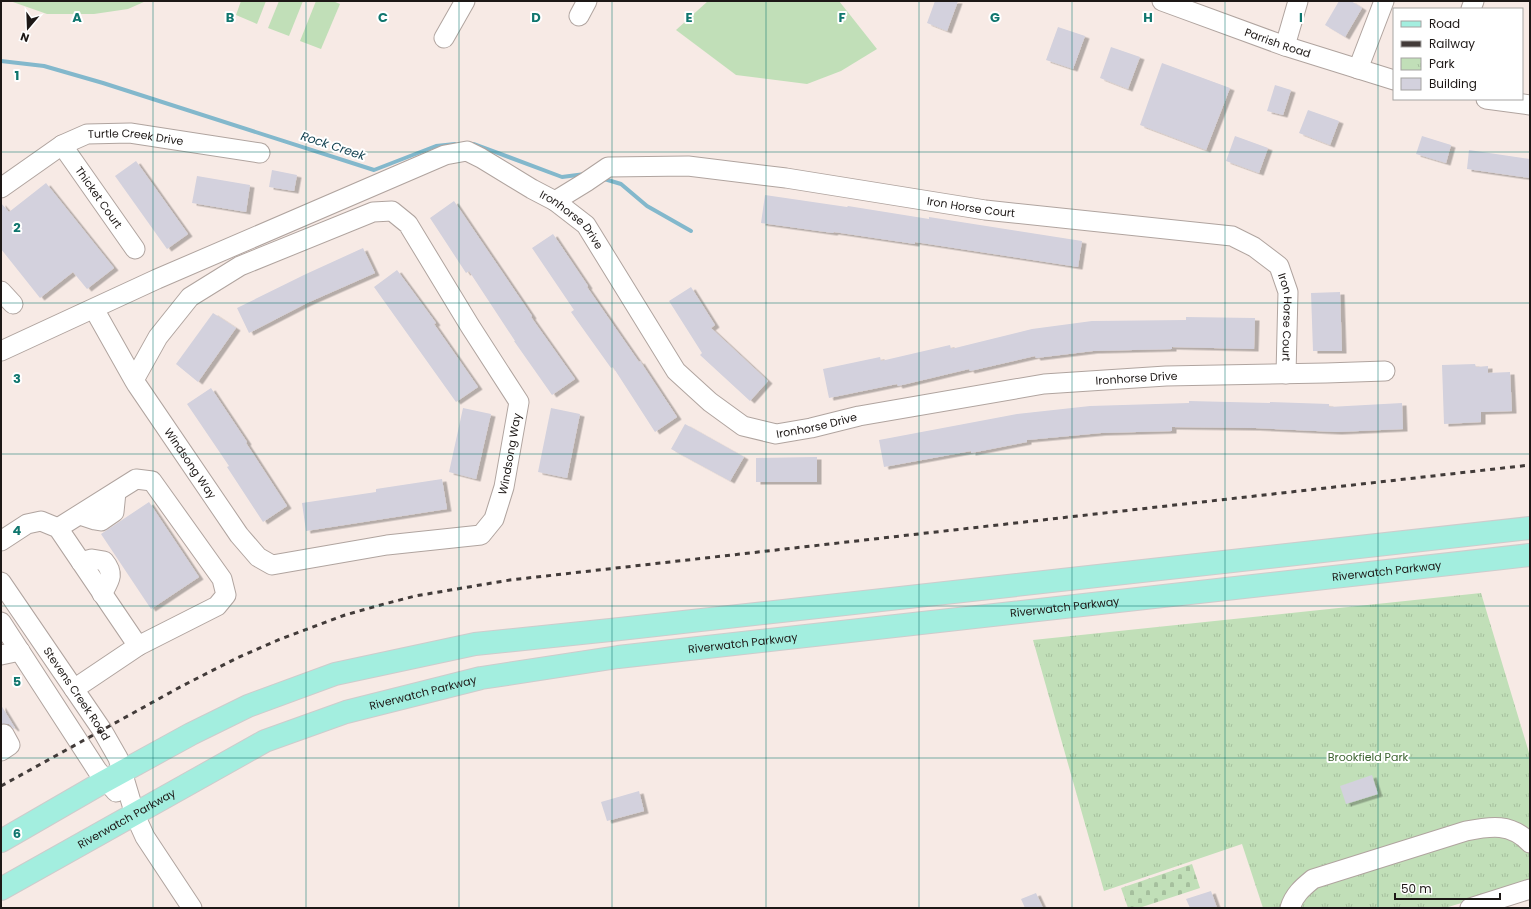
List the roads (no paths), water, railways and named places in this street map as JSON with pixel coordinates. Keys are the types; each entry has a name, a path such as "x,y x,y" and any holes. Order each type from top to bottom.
{"main road":[{"path":"1,841 114,776 191,734 248,706 328,677 475,644 1530,528"},
{"name":"Riverwatch Parkway","path":"1,889 265,741 346,712 481,678 618,657 1530,555"}],"street":[{"path":"444,38 465,1"},
{"name":"Parrish Road","path":"1162,1 1198,7 1285,46 1393,80"},
{"path":"1285,46 1298,1"},
{"path":"1358,69 1384,1"},
{"path":"1493,100 1530,105"},
{"name":"Turtle Creek Drive","path":"1,188 62,146 87,134 130,133 260,153"},
{"name":"Thicket Court","path":"62,146 135,249"},
{"name":"Ironhorse Drive","path":"94,309 157,279 445,155 467,151 481,158 532,190 555,201 586,225 676,371 710,402 744,426 776,434 811,428 859,416 1044,384 1166,376 1385,371"},
{"name":"Iron Horse Court","path":"555,201 608,167 688,166 786,178 984,210 1232,236 1254,247 1279,266 1288,292 1286,374"},
{"name":"Windsong Way","path":"94,309 134,380 239,535 258,557 272,565 387,545 481,535 494,519 504,487 519,402 470,326 408,224 392,211 373,212 240,266 190,297 158,337 134,380"},
{"path":"1,351 94,309"},
{"path":"58,528 136,479 152,481 222,580 226,595 217,606 138,646 74,689"},
{"path":"1,541 27,524 41,521 58,528 138,646"},
{"name":"Stevens Creek Road","path":"1,582 74,689 118,758 114,776 146,836 192,908"},
{"name":"Stevens Creek Road","path":"1,623 97,770 114,776"},
{"path":"1,655 20,651"},
{"path":"1290,908 1293,900 1301,889 1313,880 1466,831 1484,828 1508,829 1517,832 1530,843"},
{"path":"1470,908 1530,889"}],"waterway":[{"name":"Rock Creek","path":"1,61 44,66 103,83 374,170 436,146 455,144"},
{"name":"Rock Creek","path":"474,144 562,177 585,174"},
{"name":"Rock Creek","path":"601,178 621,184 647,206 691,231"}],"railway":[{"path":"1,786 182,686 237,658 278,640 345,615 415,596 510,580 1530,465"}],"park label":[{"name":"Brookfield Park","path":"1368,757"}]}
